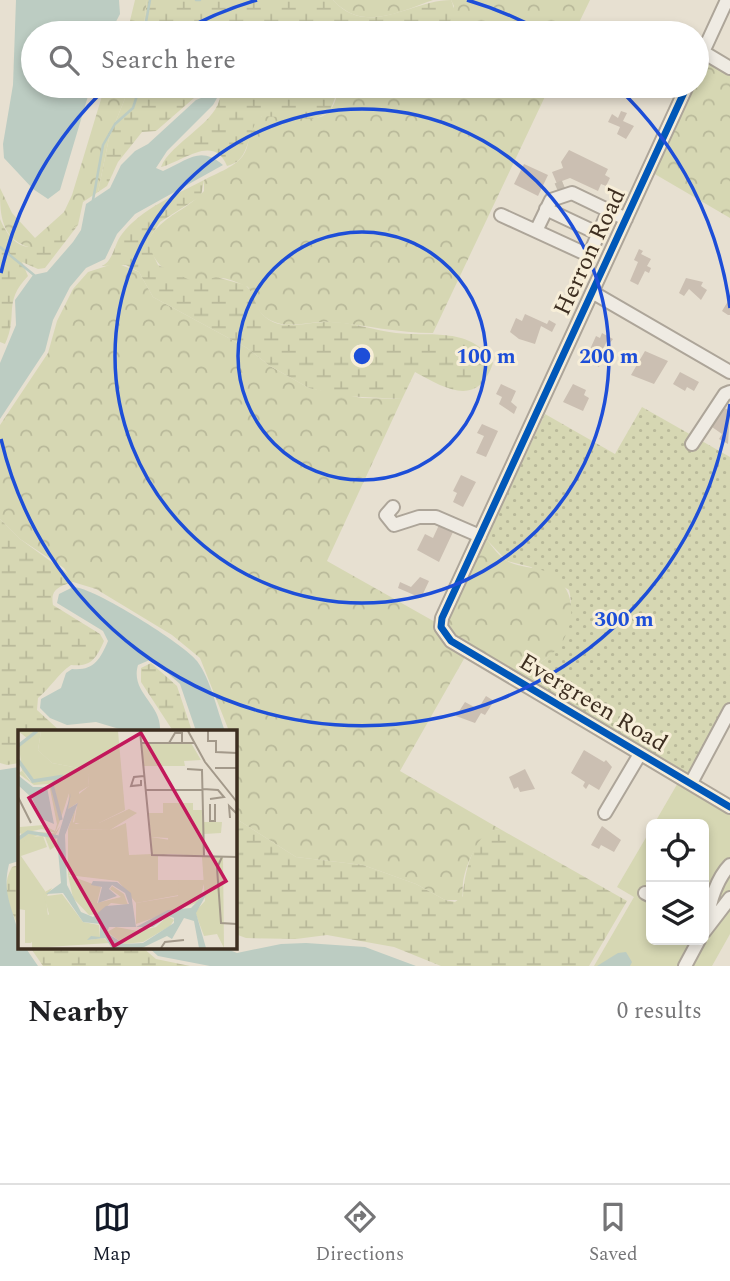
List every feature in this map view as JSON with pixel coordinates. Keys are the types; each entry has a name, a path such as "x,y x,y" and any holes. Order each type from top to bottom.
{"street":[{"path":"709,39 727,0"},
{"path":"709,56 730,68"},
{"name":"Herron Road","path":"441,627 480,536 681,98"},
{"path":"558,196 626,219"},
{"path":"536,231 558,196"},
{"path":"558,196 599,234"},
{"path":"501,215 586,254 591,251 608,212"},
{"path":"592,292 730,372"},
{"path":"692,444 725,394 730,393"},
{"path":"393,507 386,515 394,525 419,517 436,517 480,536"},
{"name":"Evergreen Road","path":"441,627 451,641 730,807"},
{"path":"691,783 730,710"},
{"path":"605,813 640,754"},
{"path":"709,912 718,884 730,865"},
{"path":"709,922 730,898"},
{"path":"685,966 696,945"}],"green space":[{"path":"135,0 147,0 144,21 130,21"},
{"path":"147,0 333,0 346,11 375,17 436,2 451,0 453,4 450,21 144,21"},
{"path":"333,0 433,0 394,14 368,17 344,10"},
{"path":"451,0 590,0 580,21 447,21 454,6"},
{"path":"709,51 730,64 730,218 653,173 686,98 709,98"},
{"path":"101,98 125,98 109,138 98,192 83,202 78,225 39,248 23,245 10,235 6,228 1,213 0,188 12,213 35,238 64,212 72,195"},
{"path":"125,98 194,98 156,131 142,132 118,162 107,186 98,192 109,138"},
{"path":"219,98 335,98 330,112 314,119 262,116 256,122 241,158 235,163 227,166 221,156 206,150 161,167 174,149 204,123 218,105"},
{"path":"335,98 544,98 433,333 331,322 279,324 262,315 248,287 222,278 195,283 179,279 165,270 150,249 147,242 153,233 204,191 204,180 241,158 251,128 257,119 274,113 319,117 327,113"},
{"path":"204,180 201,196 160,222 147,242 158,265 196,283 216,277 245,285 262,314 279,324 335,322 396,333 462,338 484,351 493,363 487,377 479,386 460,391 438,384 415,372 402,399 343,396 309,388 270,366 247,348 153,297 139,272 126,265 102,266 109,260 122,234 139,217"},
{"path":"0,219 16,242 35,247 56,239 78,225 45,268 38,269 22,262 28,276 15,294 11,325 5,344 0,342"},
{"path":"116,263 139,272 153,297 247,348 270,366 309,388 362,398 402,399 327,561 444,627 486,539 505,560 555,576 567,591 571,620 560,646 522,681 469,650 400,771 500,829 486,835 470,858 461,900 445,900 416,884 363,865 296,857 236,819 236,730 229,730 200,658 172,635 96,589 73,582 64,568 20,539 0,519 0,425 48,353 57,321 73,289 88,272"},
{"path":"642,407 730,457 730,719 696,783 522,681 561,641 570,616 569,590 531,567 507,561 486,539 545,414 615,454"},
{"path":"0,519 20,539 71,576 73,582 60,587 53,595 53,605 100,634 104,641 92,660 83,665 71,665 38,698 37,710 59,730 18,730 18,763 0,763"},
{"path":"151,663 177,686 192,730 172,730 141,682 141,668"},
{"path":"679,781 730,811 730,895 709,919 709,819 657,819"},
{"path":"236,819 296,857 363,865 416,884 445,900 455,902 463,896 468,866 477,845 491,831 500,829 627,901 589,966 441,966 394,947 327,935 296,939 246,938 236,934"},
{"path":"646,838 646,945 692,945 682,966 594,966 634,897 617,887"},
{"path":"18,865 18,925 6,890 12,867"},
{"path":"730,901 730,934 712,966 686,966 696,945 709,945 709,924"},
{"path":"31,948 143,948 156,959 190,966 43,966"}],"shaded area":[{"path":"16,0 119,0 120,14 116,21 21,21 21,98 87,98 60,190 48,199 33,189 4,158 3,144 13,85"},
{"path":"217,98 167,151 156,168 163,171 200,155 215,159 223,165 135,214 117,234 105,259 86,268 70,287 53,320 45,351 0,419 0,363 16,325 15,300 33,275 47,272 73,242 81,230 86,204 110,188 121,165 196,100"},
{"path":"73,587 99,596 158,630 189,653 206,677 225,730 196,730 180,684 152,659 138,665 138,683 156,712 160,729 123,730 96,722 67,725 50,718 40,708 41,699 61,688 66,673 72,669 85,668 95,663 108,641 103,631 57,603 59,594"},
{"path":"18,767 18,861 9,864 8,898 18,935 18,948 26,948 38,966 0,966 0,770"},
{"path":"281,944 365,947 416,966 210,966 158,956 149,948 224,948 237,953"},
{"path":"626,952 632,962 630,966 597,966 618,953"}],"building":[{"path":"621,111 627,113 623,121 634,126 626,139 617,134 620,127 608,122 612,114 618,118"},
{"path":"569,150 608,169 605,175 610,178 606,186 601,184 598,191 570,178 562,181 565,189 560,191 552,172 563,168 561,162"},
{"path":"524,164 548,175 538,196 514,184"},
{"path":"639,249 643,251 641,254 651,259 647,266 651,268 649,273 645,271 638,285 630,281 638,262 634,260"},
{"path":"686,278 703,282 701,286 707,290 701,300 689,289 684,296 679,293"},
{"path":"730,298 730,315 728,315 722,311"},
{"path":"525,314 547,324 549,320 556,324 552,332 541,326 535,344 519,339 510,332 516,318 522,321"},
{"path":"602,333 613,339 610,343 607,341 597,361 601,362 599,367 588,361 590,357 587,356 596,336 600,338"},
{"path":"645,351 668,361 654,384 631,375"},
{"path":"680,372 699,382 694,391 687,387 685,391 673,384"},
{"path":"501,384 516,391 511,402 517,407 514,414 499,404 502,397 496,394"},
{"path":"573,384 586,390 584,395 589,398 583,411 563,402"},
{"path":"723,407 730,411 728,444 719,439 722,434 712,427"},
{"path":"482,424 498,431 486,457 476,453 484,436 477,433"},
{"path":"461,475 476,482 463,507 453,502 457,493 453,491"},
{"path":"439,525 453,532 439,562 417,550 425,534 433,538"},
{"path":"420,577 429,581 421,598 398,588 400,582 411,587"},
{"path":"486,696 494,701 485,715 481,713 475,723 456,716 465,702 478,709"},
{"path":"584,750 604,762 606,760 612,767 599,790 589,784 586,789 583,786 585,782 571,773"},
{"path":"525,769 535,789 520,792 518,787 514,789 509,777"},
{"path":"602,826 621,840 614,852 601,845 599,849 591,845"}],"waterway":[{"path":"146,21 150,0"},
{"path":"93,200 103,145 115,124 133,108 136,98"},
{"path":"0,247 34,275"}],"tunnel":[{"path":"557,189 564,186"}],"cycle path":[{"path":"681,98 442,618 441,627 451,641 730,807"}]}
